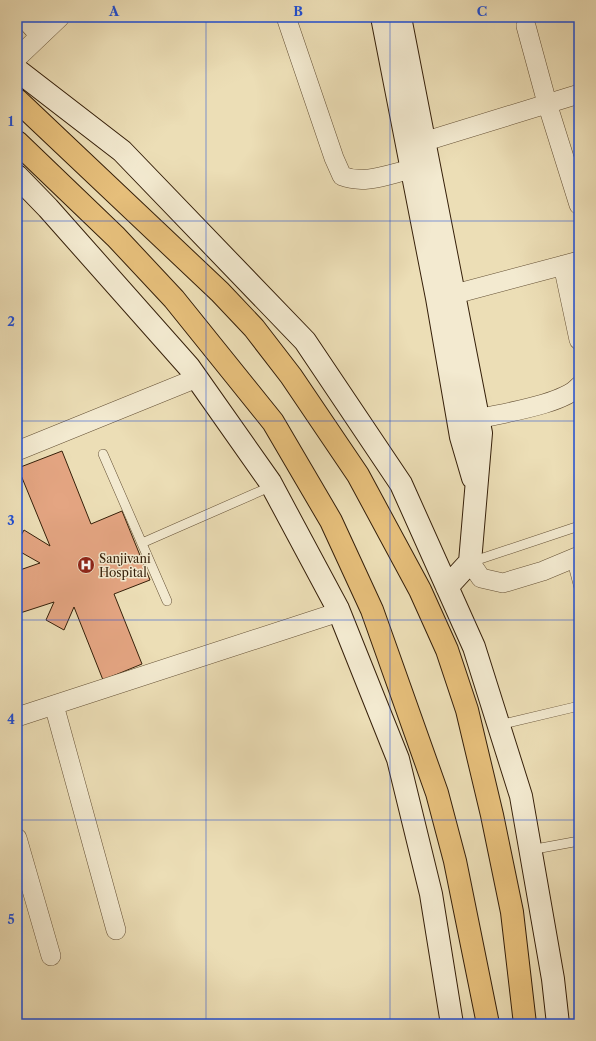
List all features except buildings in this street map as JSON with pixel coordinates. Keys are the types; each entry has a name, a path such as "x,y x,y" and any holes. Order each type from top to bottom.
{"highway":[{"path":"17,100 220,292 254,328 291,376 358,475 420,590 447,650 467,710 492,815 512,912 525,1024"},
{"path":"17,142 116,237 174,299 273,422 331,521 372,610 437,793 455,861 488,1024"}],"street":[{"path":"22,17 40,36"},
{"path":"17,58 60,17"},
{"path":"286,17 334,158 342,176 353,180 366,180 412,169"},
{"path":"382,17 455,294 481,439 470,562 447,586"},
{"path":"400,17 416,144 412,169 462,437 476,489"},
{"path":"526,26 547,103 579,205"},
{"path":"17,70 122,151 305,341 402,484 474,647 521,796 552,978 558,1024"},
{"path":"416,144 579,94"},
{"path":"17,176 53,214 197,378 272,486 339,612 398,760 431,894 452,1024"},
{"path":"455,294 571,263 579,340"},
{"path":"17,451 197,378"},
{"path":"478,418 561,399 579,386"},
{"path":"470,562 482,578 503,583 577,563"},
{"path":"17,717 339,612"},
{"path":"54,705 116,930"},
{"path":"17,838 50,956"}],"lane":[{"path":"103,454 167,601"},
{"path":"142,543 272,486"},
{"path":"470,562 579,526"},
{"path":"577,563 579,588"},
{"path":"499,725 579,706"},
{"path":"530,850 579,840"}],"place":[{"name":"Sanjivani Hospital","path":"86,565"}]}
